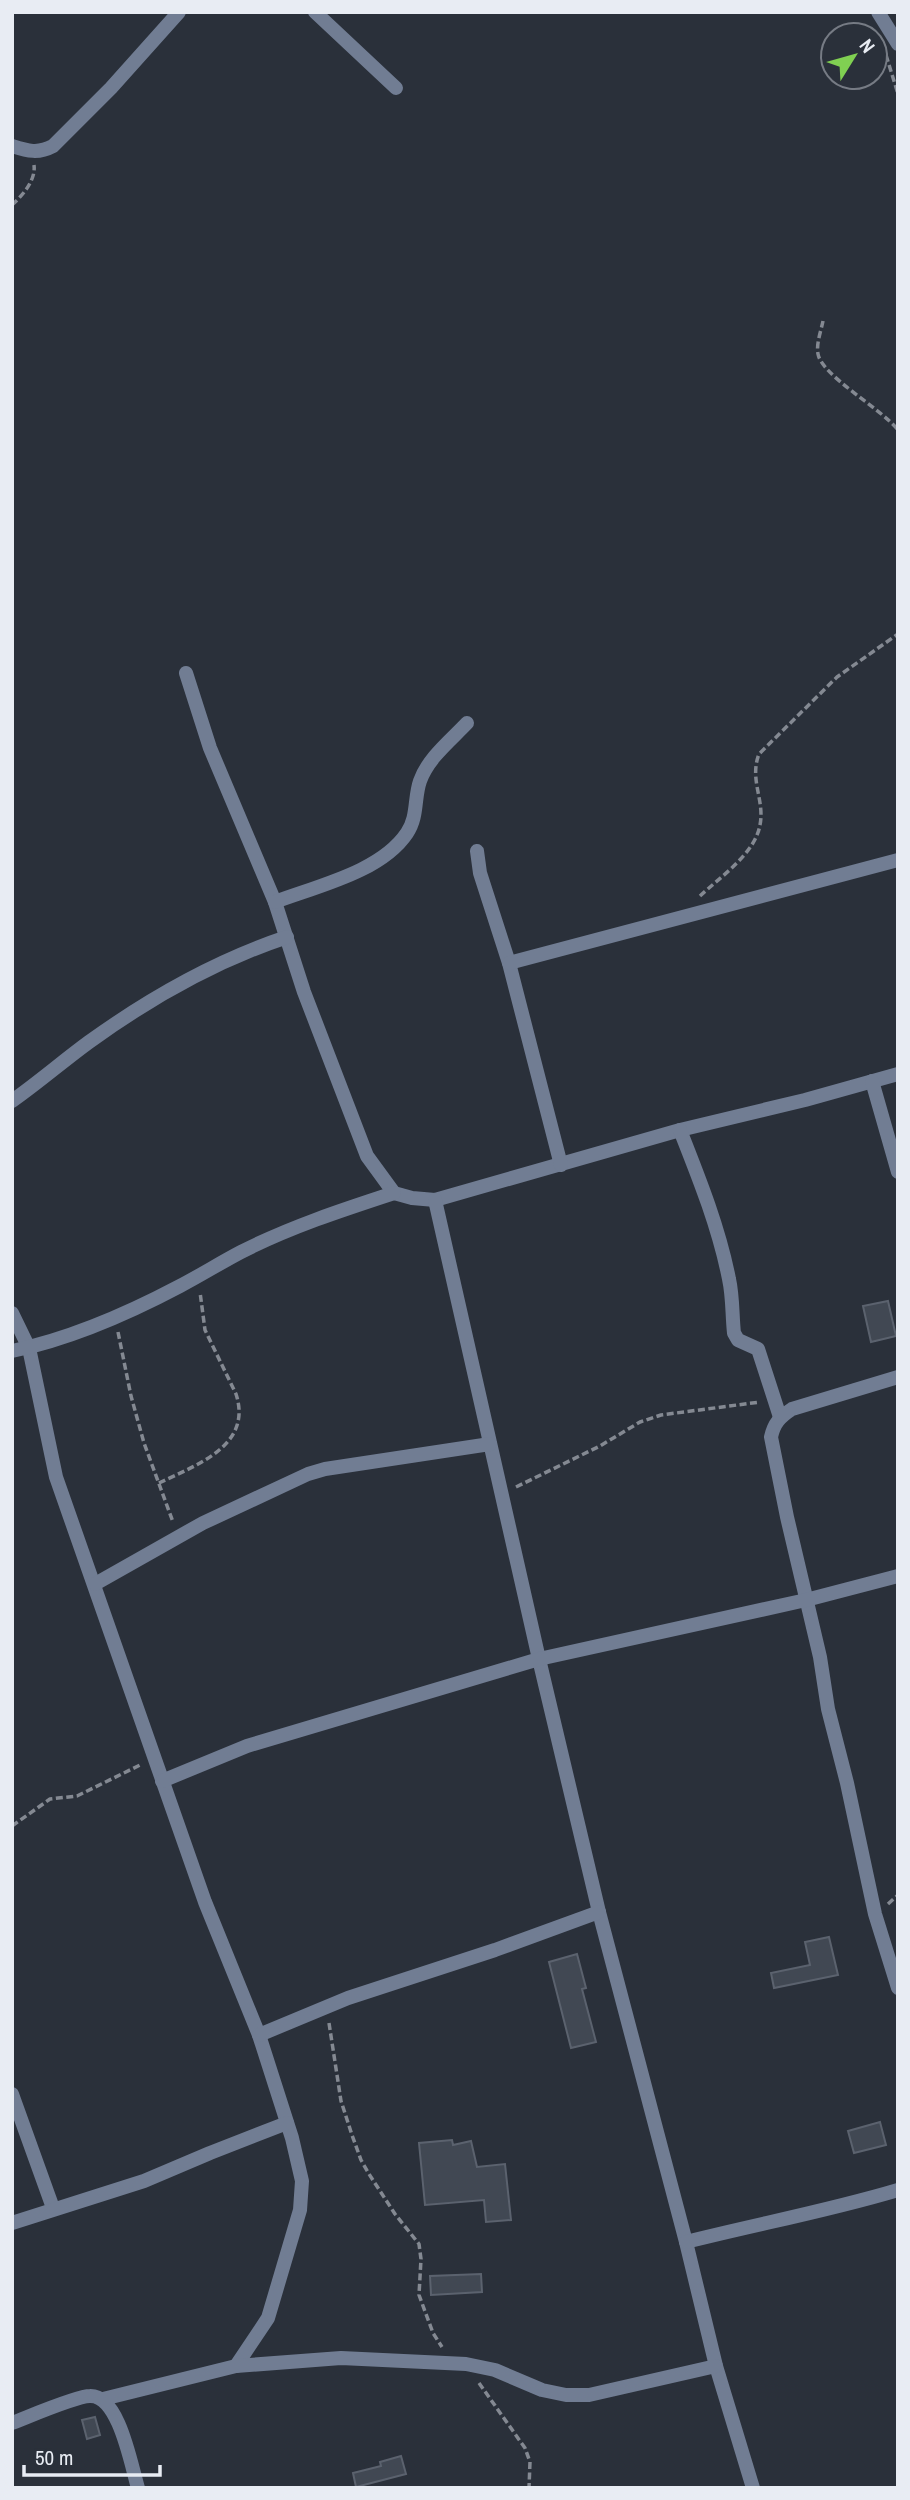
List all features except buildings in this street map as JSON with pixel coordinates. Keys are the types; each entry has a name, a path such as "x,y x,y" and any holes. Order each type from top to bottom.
{"street":[{"path":"12,146 32,153 53,146 111,88 179,12"},
{"path":"315,12 396,88"},
{"path":"878,12 898,44"},
{"path":"186,673 210,748 275,902 304,992 367,1156 394,1192 412,1198 435,1200 680,1130 898,1074"},
{"path":"275,902 355,873 392,851 408,832 414,817 419,782 429,763 467,723"},
{"path":"477,850 480,873 509,963 561,1165"},
{"path":"509,963 898,860"},
{"path":"12,1101 89,1042 169,990 248,950 287,937"},
{"path":"872,1081 898,1172"},
{"path":"680,1130 699,1178 724,1257 730,1280 734,1333 741,1342 758,1349 780,1417"},
{"path":"12,1351 29,1348 115,1316 307,1222 394,1192"},
{"path":"435,1200 599,1912 716,2366 753,2488"},
{"path":"12,1313 29,1348 56,1477 205,1902 259,2035 302,2181 300,2210 268,2318 236,2366"},
{"path":"898,1377 792,1409 780,1417 771,1437 875,1914 898,1988"},
{"path":"95,1584 178,1537 288,1483 325,1469 490,1444"},
{"path":"162,1781 247,1746 539,1659 806,1600 898,1576"},
{"path":"259,2035 327,2007 599,1912"},
{"path":"12,2094 53,2208"},
{"path":"12,2223 144,2181 287,2123"},
{"path":"686,2242 772,2220 823,2211 898,2190"},
{"path":"12,2423 90,2396 103,2399 236,2366 341,2358 459,2363 495,2370 542,2390 566,2395 589,2395 716,2366"},
{"path":"103,2399 114,2411 138,2488"}],"path":[{"path":"12,205 35,173 32,153"},
{"path":"823,321 818,355 822,363 839,380 889,419 898,430"},
{"path":"682,918 755,841 761,823 754,767 759,754 837,677 898,634"},
{"path":"159,1483 225,1446 235,1434 240,1421 236,1394 205,1330 199,1276"},
{"path":"115,1316 131,1396 178,1537"},
{"path":"502,1494 600,1446 640,1422 661,1415 775,1401"},
{"path":"12,1826 50,1799 77,1796 154,1758"},
{"path":"327,2007 341,2101 352,2135 369,2174 419,2244 419,2294 433,2333 525,2448 530,2462 528,2488"}]}
